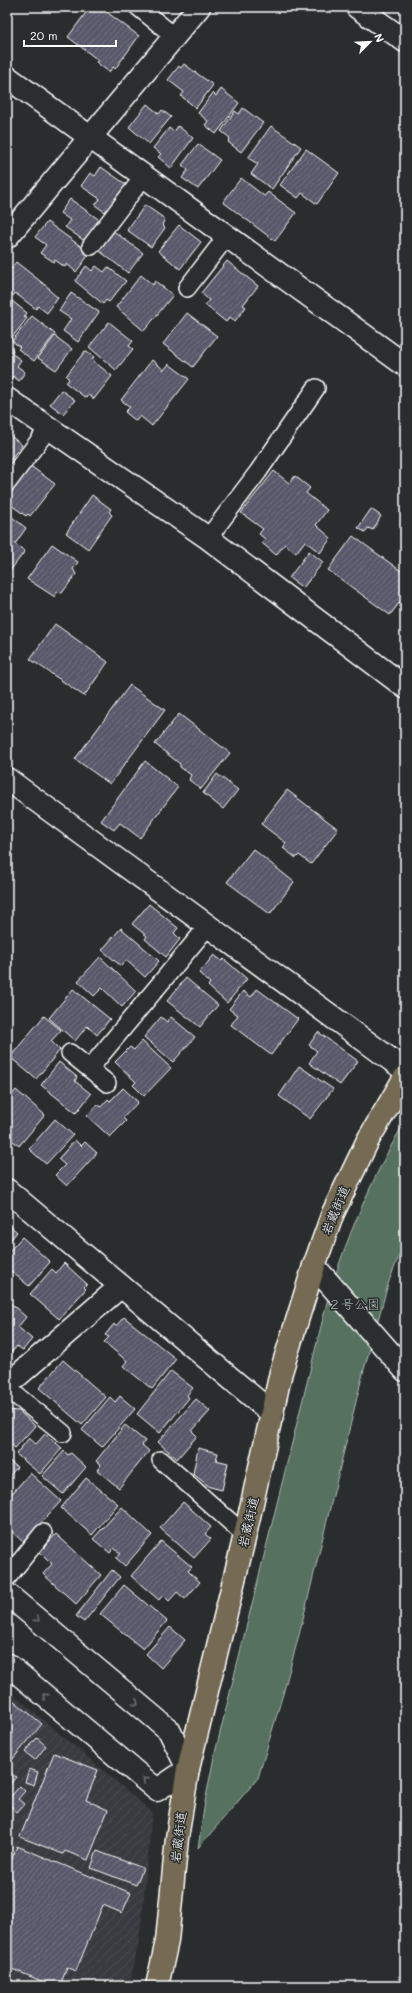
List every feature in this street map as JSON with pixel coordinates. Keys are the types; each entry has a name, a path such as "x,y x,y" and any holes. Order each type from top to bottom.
{"main road":[{"name":"岩蔵街道","path":"157,1986 167,1941 177,1838 188,1769 246,1535 281,1372 314,1266 333,1213 368,1140 405,1077"}],"street":[{"path":"7,237 199,7"},
{"path":"357,7 405,41"},
{"path":"7,76 405,365"},
{"path":"7,399 208,538 405,687"},
{"path":"7,779 405,1070"},
{"path":"7,1190 273,1414"},
{"path":"314,1266 405,1370"},
{"path":"7,1385 122,1286"},
{"path":"7,1594 169,1730 188,1769 157,1790 7,1664"}],"lane":[{"path":"138,7 174,36"},
{"path":"91,246 144,176"},
{"path":"187,288 227,236"},
{"path":"208,538 258,472 316,388"},
{"path":"7,483 48,428"},
{"path":"90,1068 208,926"},
{"path":"70,1053 107,1083"},
{"path":"7,1388 63,1433"},
{"path":"161,1460 246,1535"},
{"path":"7,1578 43,1533"}],"shaded area":[{"path":"7,1689 152,1812 142,1917 138,1946 129,1986 7,1986"}],"green space":[{"name":"２号公園","path":"405,1121 405,1241 389,1281 363,1373 299,1635 283,1694 258,1778 198,1848 214,1757 328,1298 343,1252 361,1208 393,1142"}],"building":[{"path":"90,7 100,7 139,36 115,69 113,67 109,72 96,62 98,60 68,37"},
{"path":"184,64 213,85 196,108 181,96 184,92 168,80 179,66 181,68"},
{"path":"221,89 239,103 216,134 205,125 208,121 198,113 213,93 216,96"},
{"path":"147,104 159,114 162,110 171,117 149,144 129,127"},
{"path":"243,108 263,123 241,152 228,142 230,138 221,131 235,111 239,114"},
{"path":"178,126 193,138 171,168 158,157 161,154 153,148 169,128 174,132"},
{"path":"271,126 301,147 272,189 251,174 258,164 248,158"},
{"path":"198,144 220,160 198,189 182,178 188,170 182,165"},
{"path":"306,149 339,173 317,204 302,193 298,198 280,185"},
{"path":"101,167 127,185 106,213 95,205 100,199 81,186 90,173 95,176"},
{"path":"241,178 264,196 268,192 296,213 275,241 223,202"},
{"path":"70,199 101,221 86,242 65,227 70,220 60,213"},
{"path":"145,205 165,219 162,225 165,228 151,247 127,230"},
{"path":"47,222 90,253 76,272 67,264 65,267 55,260 54,262 40,253 46,245 35,237"},
{"path":"179,225 201,242 180,269 158,251"},
{"path":"112,230 143,253 128,273 97,249"},
{"path":"227,261 258,286 243,305 246,307 235,321 230,317 226,322 205,305 209,300 201,293"},
{"path":"16,262 50,289 49,290 58,298 47,313 38,306 36,309 15,293 13,296 7,291 7,274"},
{"path":"86,266 92,271 96,266 104,272 108,267 126,281 109,302 106,300 103,304 75,281"},
{"path":"141,275 153,285 155,281 173,295 144,331 116,307"},
{"path":"71,293 99,312 78,342 63,331 71,319 59,311"},
{"path":"7,297 27,313 24,317 27,318 11,339 7,336"},
{"path":"187,313 217,336 193,367 163,344"},
{"path":"32,316 55,334 34,361 18,349 20,347 12,341"},
{"path":"109,322 133,341 129,346 133,349 116,370 89,347"},
{"path":"55,336 72,349 56,370 38,358"},
{"path":"7,346 13,350 11,353 21,360 17,366 25,372 19,381 13,376 11,379 7,375"},
{"path":"85,351 94,357 92,360 112,376 94,399 88,395 86,398 66,383 69,379 66,376"},
{"path":"152,360 164,370 169,364 189,379 152,426 140,416 136,421 125,412 130,407 121,400"},
{"path":"61,390 75,400 63,414 50,404"},
{"path":"7,433 22,445 7,464"},
{"path":"28,464 55,484 30,516 28,514 26,516 7,502 7,493"},
{"path":"274,471 289,483 295,476 310,488 306,493 327,510 316,525 331,538 320,553 305,541 296,553 285,544 276,555 262,543 265,539 259,534 263,529 241,513"},
{"path":"92,495 111,509 109,512 112,515 88,549 66,533"},
{"path":"371,509 381,516 373,530 368,528 365,532 358,528"},
{"path":"7,513 26,528 15,544 25,551 10,571 7,568"},
{"path":"353,536 405,574 405,595 390,615 328,570"},
{"path":"52,544 78,562 73,569 76,574 62,593 57,592 55,597 27,579"},
{"path":"309,551 323,562 303,588 289,578"},
{"path":"55,624 108,662 84,696 30,659"},
{"path":"130,685 165,710 110,784 75,759"},
{"path":"179,714 230,753 201,789 189,780 191,775 180,767 180,764 155,744"},
{"path":"145,761 178,787 140,838 120,823 114,830 101,821"},
{"path":"217,774 238,790 223,809 203,793"},
{"path":"287,790 338,829 311,864 299,855 296,858 283,848 286,843 261,824"},
{"path":"253,849 294,882 270,914 227,882"},
{"path":"149,904 178,928 174,933 180,939 166,957 145,939 147,936 132,924"},
{"path":"121,928 159,961 145,977 126,960 121,966 102,950"},
{"path":"214,955 222,961 224,959 247,979 227,1003 208,986 210,983 199,973"},
{"path":"100,957 136,991 122,1007 102,988 94,996 78,981"},
{"path":"186,978 218,1005 200,1027 167,1001"},
{"path":"73,989 110,1019 97,1035 87,1026 75,1041 49,1018"},
{"path":"257,989 298,1019 271,1055 231,1025 238,1015 229,1009 243,991 251,997"},
{"path":"44,1016 61,1030 51,1041 60,1050 36,1079 10,1057"},
{"path":"161,1017 167,1022 171,1017 195,1037 173,1062 144,1037"},
{"path":"318,1032 358,1061 340,1085 309,1063 317,1051 309,1045"},
{"path":"142,1041 171,1068 144,1096 133,1085 136,1082 115,1062 130,1047 134,1050"},
{"path":"59,1062 77,1077 75,1081 91,1094 76,1113 41,1085"},
{"path":"299,1066 333,1089 310,1119 279,1096"},
{"path":"123,1088 138,1102 123,1118 126,1121 110,1137 87,1116 98,1104 101,1107 108,1099 110,1101"},
{"path":"16,1090 45,1115 19,1146 7,1136 7,1101"},
{"path":"55,1119 73,1135 46,1164 29,1149"},
{"path":"75,1140 81,1146 85,1142 97,1153 67,1186 55,1175 65,1165 58,1159"},
{"path":"7,1223 17,1232 7,1244"},
{"path":"22,1237 50,1262 29,1286 7,1268 7,1254"},
{"path":"64,1263 87,1284 84,1287 86,1289 59,1319 30,1294 52,1269 56,1273"},
{"path":"7,1300 26,1317 18,1327 32,1339 23,1350 17,1346 12,1352 7,1347"},
{"path":"124,1317 176,1359 152,1389 123,1366 127,1361 104,1342 109,1337 105,1335 114,1324 116,1326"},
{"path":"63,1360 106,1397 82,1425 39,1388"},
{"path":"171,1371 193,1388 187,1395 189,1398 160,1433 137,1414"},
{"path":"120,1396 135,1409 102,1447 82,1430 110,1397 115,1402"},
{"path":"196,1399 210,1411 192,1431 197,1436 177,1459 158,1442"},
{"path":"7,1410 19,1411 35,1426 15,1448 7,1440"},
{"path":"125,1425 145,1441 142,1445 149,1451 119,1488 97,1470 101,1465 96,1461"},
{"path":"45,1434 62,1448 40,1474 16,1454 29,1438 36,1444"},
{"path":"198,1448 218,1453 216,1460 228,1463 222,1490 210,1487 193,1474"},
{"path":"64,1451 68,1455 71,1453 86,1467 63,1494 42,1476"},
{"path":"7,1459 17,1467 7,1479"},
{"path":"30,1473 61,1501 23,1542 7,1527 7,1499"},
{"path":"86,1478 118,1504 92,1535 61,1508"},
{"path":"183,1502 211,1527 205,1534 211,1539 194,1558 160,1528"},
{"path":"122,1507 152,1535 125,1566 116,1558 121,1554 114,1548 110,1553 93,1539"},
{"path":"56,1534 101,1575 76,1604 43,1574 52,1564 40,1552"},
{"path":"161,1541 192,1567 188,1571 200,1582 185,1599 177,1592 169,1601 163,1595 159,1600 131,1576"},
{"path":"112,1570 120,1577 84,1622 76,1616"},
{"path":"124,1585 167,1621 143,1649 100,1614"},
{"path":"170,1627 185,1640 161,1668 146,1654"},
{"path":"7,1695 42,1724 7,1766"},
{"path":"37,1738 46,1746 35,1760 25,1752"},
{"path":"54,1753 98,1770 86,1800 108,1810 88,1860 65,1851 63,1854 20,1837"},
{"path":"29,1769 38,1772 34,1785 25,1782"},
{"path":"7,1770 16,1777 7,1788"},
{"path":"20,1786 25,1791 18,1799 24,1804 17,1812 7,1803 7,1801"},
{"path":"17,1846 131,1893 122,1913 103,1905 76,1971 67,1967 60,1986 54,1986 7,1967 7,1871"},
{"path":"97,1851 143,1868 136,1885 91,1868"},
{"path":"7,1979 24,1986 7,1986"}]}
